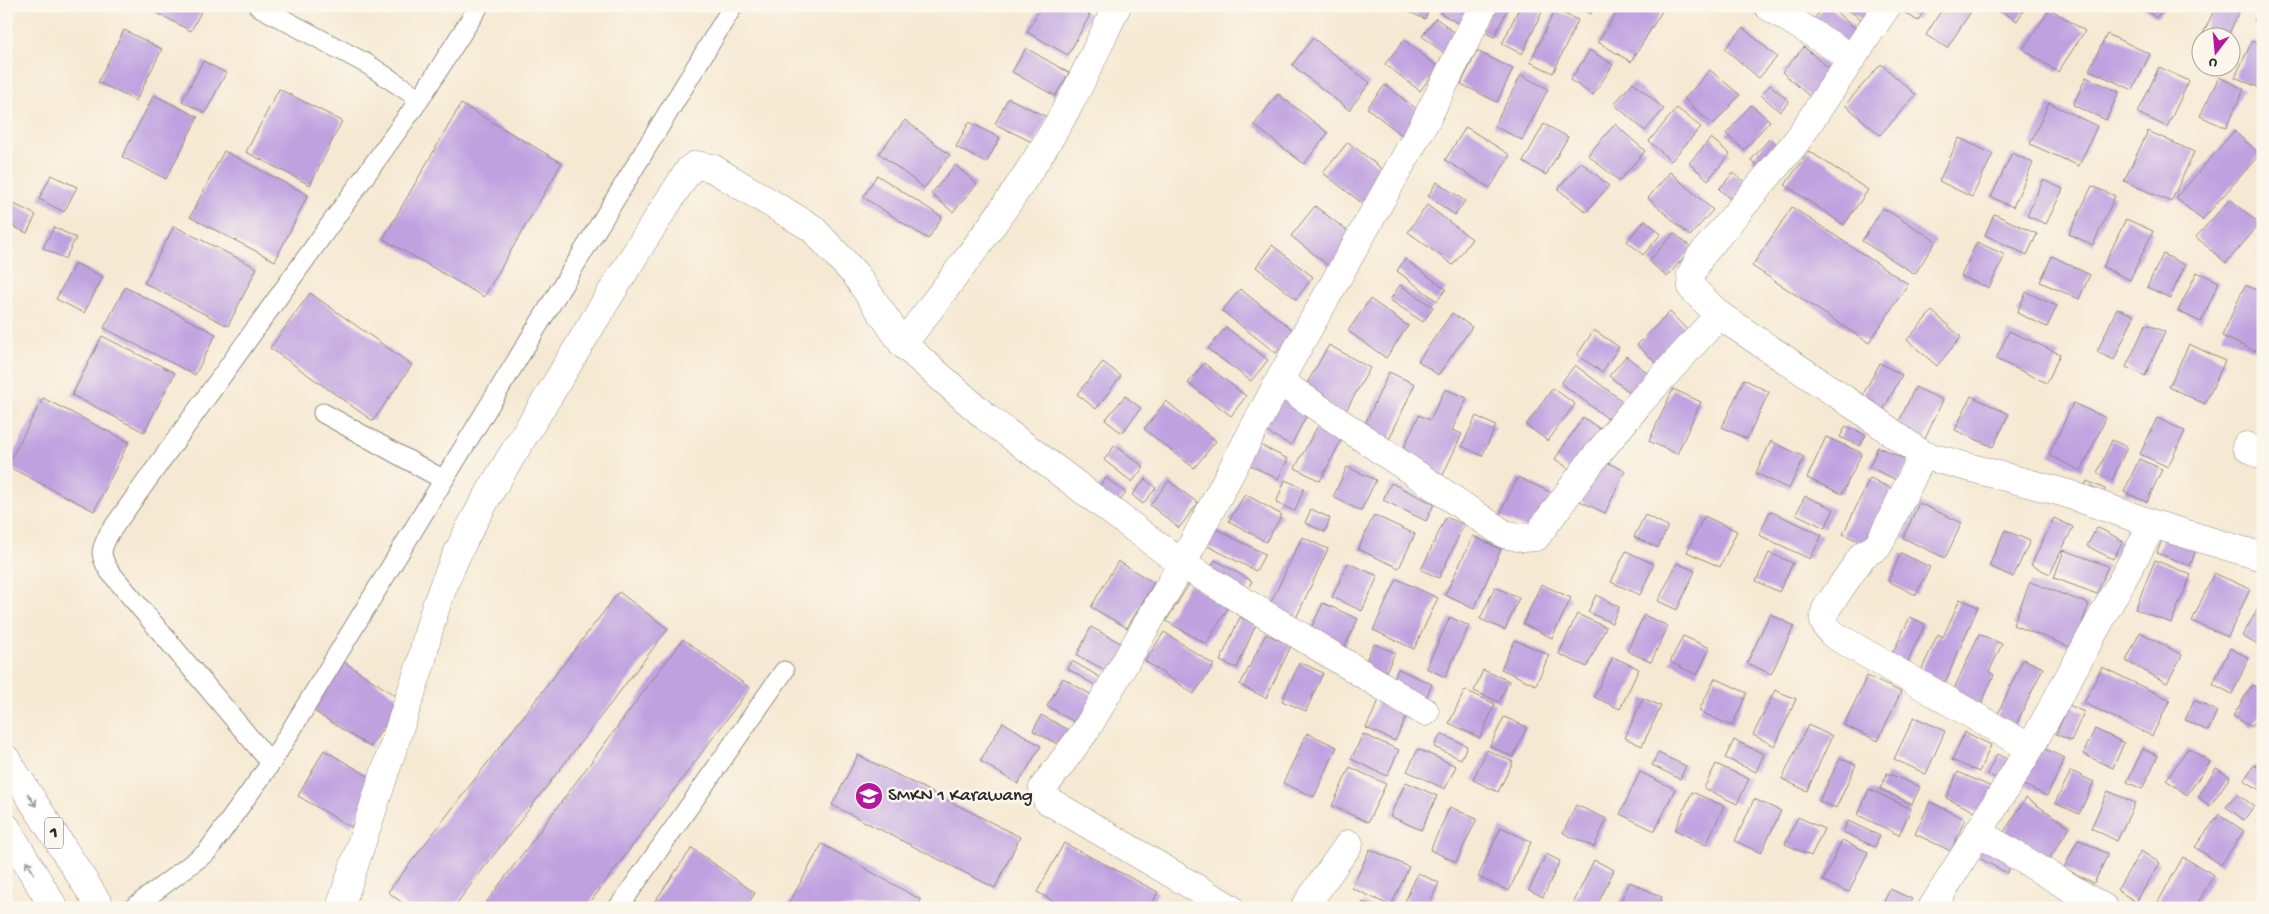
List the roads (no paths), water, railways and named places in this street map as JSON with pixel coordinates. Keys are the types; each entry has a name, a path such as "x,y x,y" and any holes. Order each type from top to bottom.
{"street":[{"path":"903,344 974,251 1033,164 1072,99 1117,6"},
{"path":"1230,908 1047,800 1043,788 1086,730 1182,564 1279,381 1425,122 1483,6"},
{"path":"1768,6 1852,58"},
{"path":"1887,6 1796,142 1700,257 1691,275 1692,288 1719,315 1923,455 2065,493 2153,524 2263,557"},
{"path":"340,908 422,660 428,628 472,521 656,219 689,170 696,165 712,168 812,228 855,274 903,344 986,418 1182,564 1425,712"},
{"path":"1279,381 1504,534 1523,538 1536,538 1591,462 1640,402 1719,315"},
{"path":"1923,455 1878,546 1873,551 1863,555 1826,610 1823,618 1824,625 1834,635 2030,748"},
{"path":"1932,908 2030,748 2153,524"},
{"name":"1","path":"6,759 102,908"},
{"name":"1","path":"6,827 54,908"},
{"path":"1979,833 2104,908"},
{"path":"1304,908 1349,844"}],"lane":[{"path":"258,6 368,64 420,99"},
{"path":"271,763 110,572 102,559 102,546 110,532 420,99 479,6"},
{"path":"138,905 207,852 271,763 733,6"},
{"path":"323,413 444,480"},
{"path":"618,908 784,671"}],"place":[{"name":"SMKN 1 Karawang","path":"869,796"}]}
